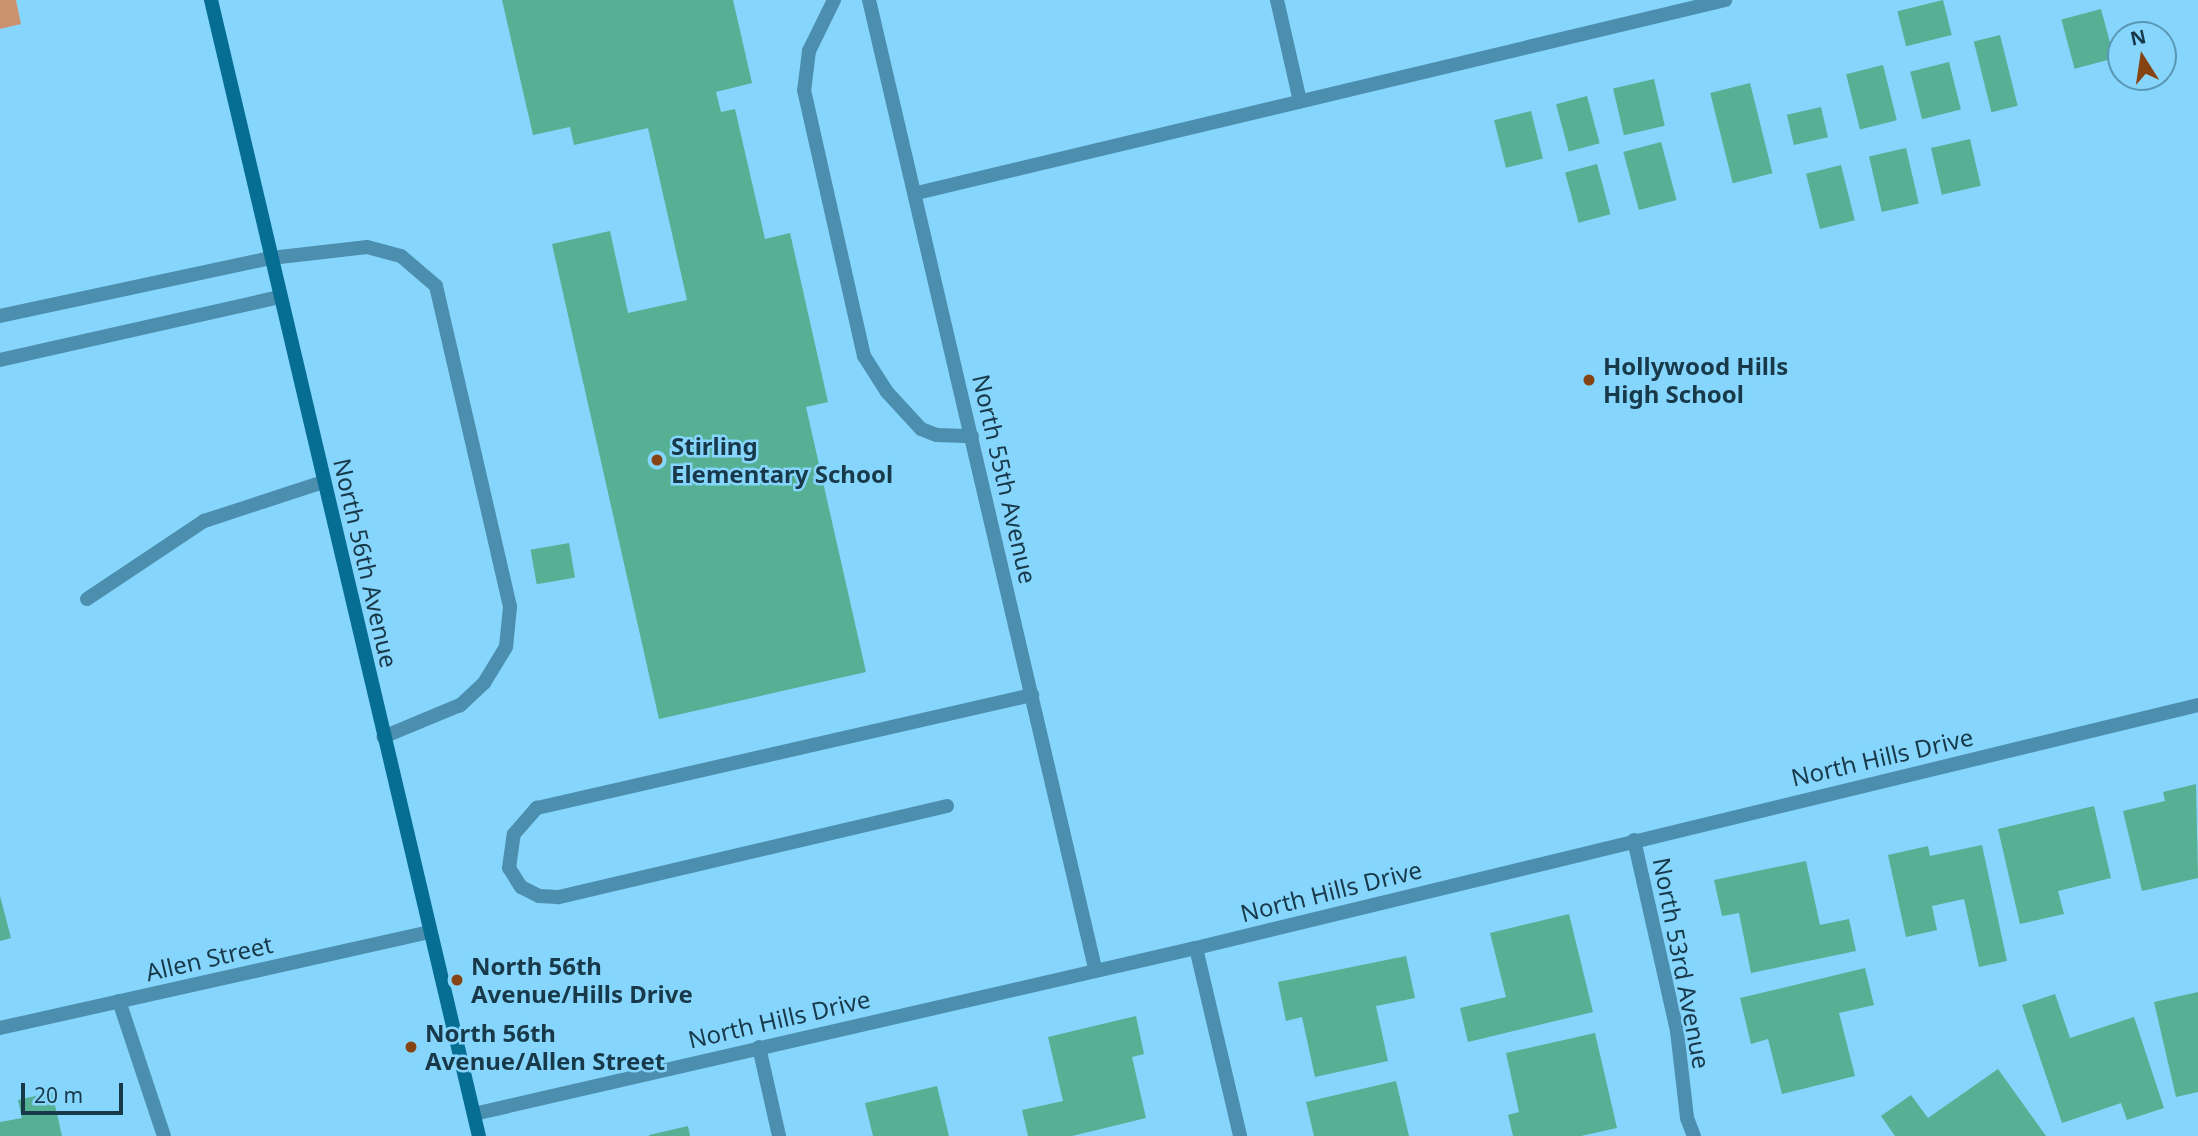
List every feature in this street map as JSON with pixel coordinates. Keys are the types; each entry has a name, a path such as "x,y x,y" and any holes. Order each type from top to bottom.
{"street":[{"name":"North 56th Avenue","path":"211,0 428,932 479,1136"},
{"path":"834,0 809,51 804,90 858,335 872,372 921,429 937,435 972,436"},
{"name":"North 55th Avenue","path":"869,0 917,192 1095,968"},
{"path":"1278,0 1300,101"},
{"path":"917,192 1725,0"},
{"path":"0,316 271,258 367,247 401,256 436,286 510,607 506,646 484,682 460,705 383,737"},
{"path":"0,360 280,297"},
{"path":"87,599 204,521 323,482"},
{"path":"947,806 558,897 539,895 521,887 509,868 514,834 537,808 1032,695"},
{"name":"North Hills Drive","path":"474,1114 1095,968 1196,948 2198,705"},
{"name":"North 53rd Avenue","path":"1634,840 1677,1031 1687,1118 1694,1136"},
{"name":"Allen Street","path":"0,1028 428,932"},
{"path":"1196,948 1240,1136"},
{"path":"119,1001 164,1136"},
{"path":"758,1047 779,1136"}],"shaded area":[{"path":"0,0 16,0 21,24 0,29"}],"building":[{"path":"502,0 733,0 752,83 716,92 721,112 735,109 765,239 790,233 828,402 806,407 866,672 659,719 552,244 610,231 628,313 687,300 648,128 574,145 570,127 533,135"},
{"path":"1943,0 1952,35 1906,46 1897,11"},
{"path":"2101,9 2107,31 2107,60 2075,69 2061,20"},
{"path":"2000,35 2018,106 1991,112 1974,42"},
{"path":"1949,62 1961,110 1922,119 1910,72"},
{"path":"1883,65 1897,120 1860,129 1846,74"},
{"path":"1654,79 1665,126 1624,135 1613,88"},
{"path":"1750,83 1772,173 1733,183 1710,93"},
{"path":"1587,96 1600,143 1569,152 1556,104"},
{"path":"1821,107 1828,137 1794,145 1787,115"},
{"path":"1531,111 1543,159 1506,168 1494,120"},
{"path":"1970,139 1981,186 1942,195 1931,148"},
{"path":"1661,142 1677,200 1639,210 1623,152"},
{"path":"1906,148 1919,204 1882,212 1869,157"},
{"path":"1597,164 1610,214 1579,223 1565,173"},
{"path":"1841,165 1855,220 1820,229 1806,174"},
{"path":"569,543 575,577 537,584 531,550"},
{"path":"2196,784 2198,878 2142,891 2123,811 2165,801 2163,792"},
{"path":"2094,806 2111,878 2058,891 2064,914 2020,924 1998,829"},
{"path":"1982,845 2007,961 1979,967 1964,899 1932,906 1937,930 1906,937 1888,855 1928,846 1930,856"},
{"path":"1806,861 1820,925 1849,919 1856,951 1751,973 1739,913 1722,916 1714,880"},
{"path":"0,896 11,938 0,941"},
{"path":"1569,914 1593,1012 1468,1042 1460,1008 1506,997 1490,933"},
{"path":"1406,956 1415,998 1376,1006 1388,1061 1315,1077 1302,1017 1286,1021 1278,982"},
{"path":"1865,968 1874,1005 1839,1013 1855,1076 1782,1094 1768,1039 1751,1044 1740,998"},
{"path":"2198,992 2198,1092 2176,1097 2154,1002"},
{"path":"2055,994 2070,1038 2134,1017 2164,1108 2127,1120 2121,1103 2062,1123 2022,1005"},
{"path":"1136,1016 1144,1054 1132,1057 1146,1118 1072,1136 1028,1136 1022,1110 1063,1101 1048,1037"},
{"path":"1595,1033 1617,1128 1581,1136 1513,1136 1508,1115 1519,1112 1506,1053"},
{"path":"1998,1069 2046,1136 1895,1136 1881,1116 1911,1095 1928,1118"},
{"path":"1396,1081 1409,1136 1314,1136 1306,1102"},
{"path":"937,1086 949,1136 873,1136 865,1103"},
{"path":"52,1092 62,1136 0,1136 0,1122 22,1118 18,1100"},
{"path":"688,1126 690,1136 649,1136 649,1135"}],"place":[{"name":"Hollywood Hills High School","path":"1589,380"},
{"name":"Stirling Elementary School","path":"657,460"},
{"name":"North 56th Avenue/Hills Drive","path":"457,980"},
{"name":"North 56th Avenue/Allen Street","path":"411,1047"}]}
